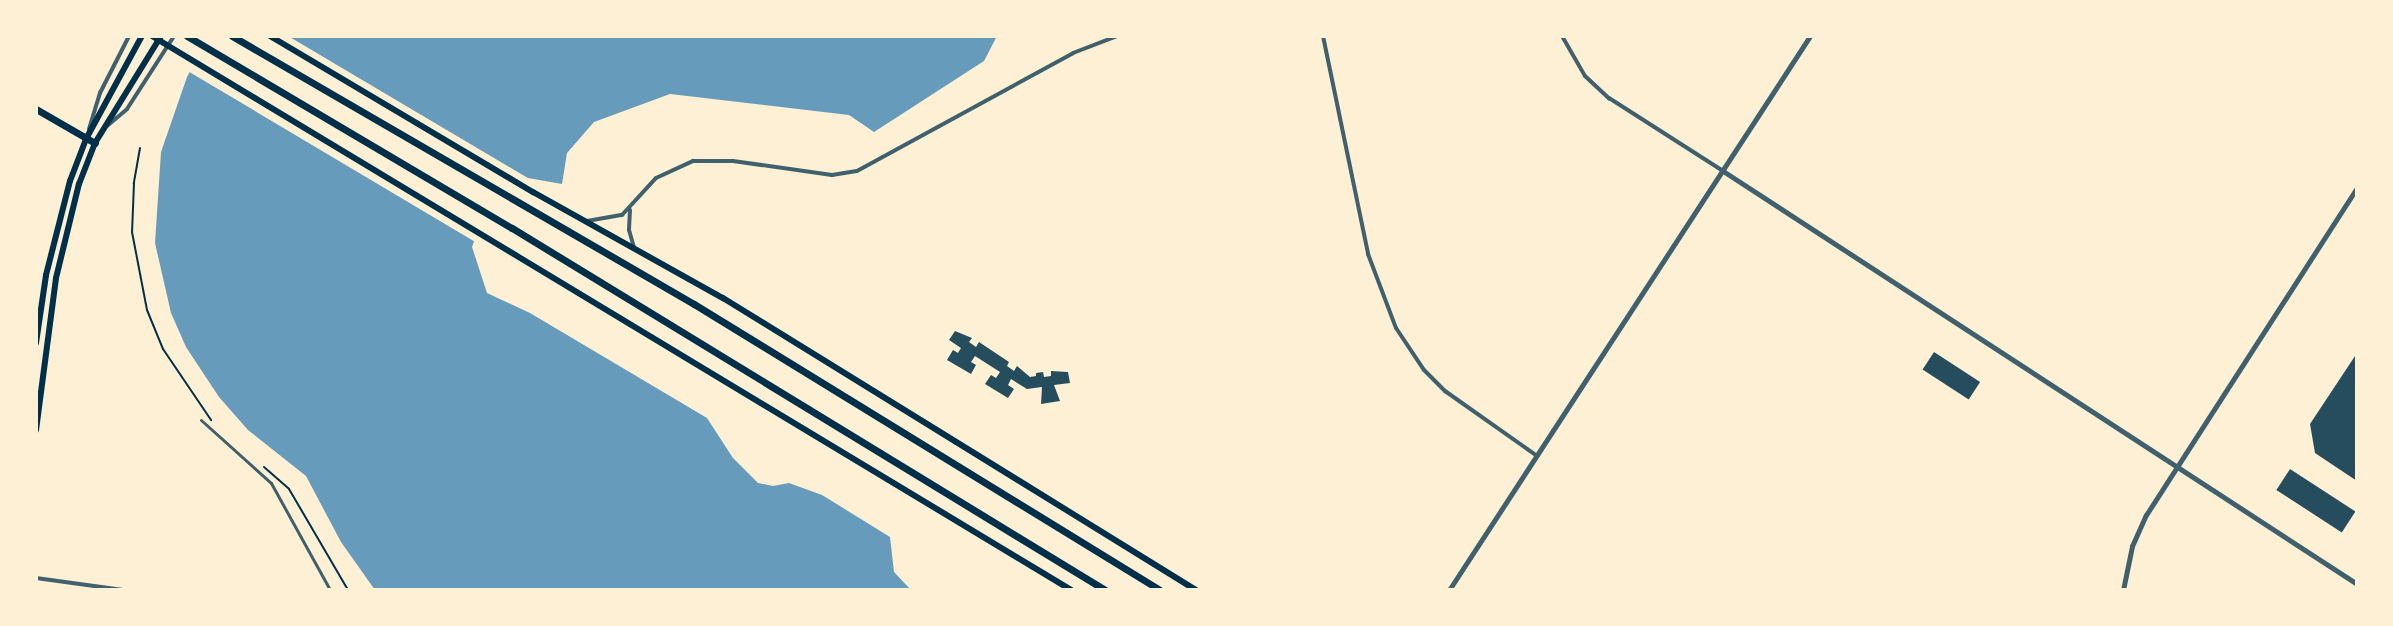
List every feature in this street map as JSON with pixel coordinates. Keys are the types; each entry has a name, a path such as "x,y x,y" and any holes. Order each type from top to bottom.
{"highway":[{"path":"187,36 512,228 1105,590"},
{"path":"232,36 694,304 1160,590"},
{"path":"36,109 91,141"}],"main road":[{"path":"36,343 46,275 70,181 142,36"},
{"path":"152,36 1071,590"},
{"path":"36,430 40,377 56,278 91,141 102,131 161,36"},
{"path":"270,36 533,192 737,306 1196,590"}],"street":[{"path":"91,141 100,93 129,36"},
{"path":"102,131 127,109 174,36"},
{"path":"584,221 614,218 631,208 656,178 693,161 733,161 832,175 857,171 1073,53 1117,36"},
{"path":"1323,36 1368,254 1396,328 1424,370 1445,391 1537,456"},
{"path":"1562,36 1585,76 1609,98 2357,584"},
{"path":"1449,590 1810,36"},
{"path":"2123,590 2132,546 2146,515 2357,188"},
{"path":"631,208 629,230 634,248"},
{"path":"201,420 271,483 286,504 330,590"},
{"path":"36,578 123,590"}],"path":[{"path":"140,148 134,183 132,232 147,310 163,349 214,423"},
{"path":"254,460 289,489 348,590"}],"water":[{"path":"209,36 997,36 984,61 874,132 849,115 670,94 594,122 567,153 562,184 522,177 494,187 472,247 487,293 530,313 707,418 733,458 758,483 773,486 789,483 822,495 890,537 894,572 911,590 375,590 341,542 306,476 248,430 219,397 186,347 171,313 155,243 161,152 187,77"}],"pier":[{"path":"205,36 288,36 538,184 522,182 497,190 477,243 186,70"}],"building":[{"path":"955,331 972,338 969,342 976,347 979,342 1009,362 1007,366 1014,371 1017,366 1030,377 1043,372 1044,377 1051,376 1051,371 1068,372 1070,383 1054,385 1060,401 1041,404 1042,387 1027,389 1011,379 1008,385 1014,389 1008,398 985,384 991,375 996,378 1000,372 975,356 971,362 976,365 971,374 947,360 953,350 958,353 961,348 949,340"},
{"path":"1934,352 1980,382 1969,400 1923,370"},
{"path":"2357,353 2357,481 2315,453 2310,424"},
{"path":"2290,469 2355,511 2342,532 2276,490"}]}
